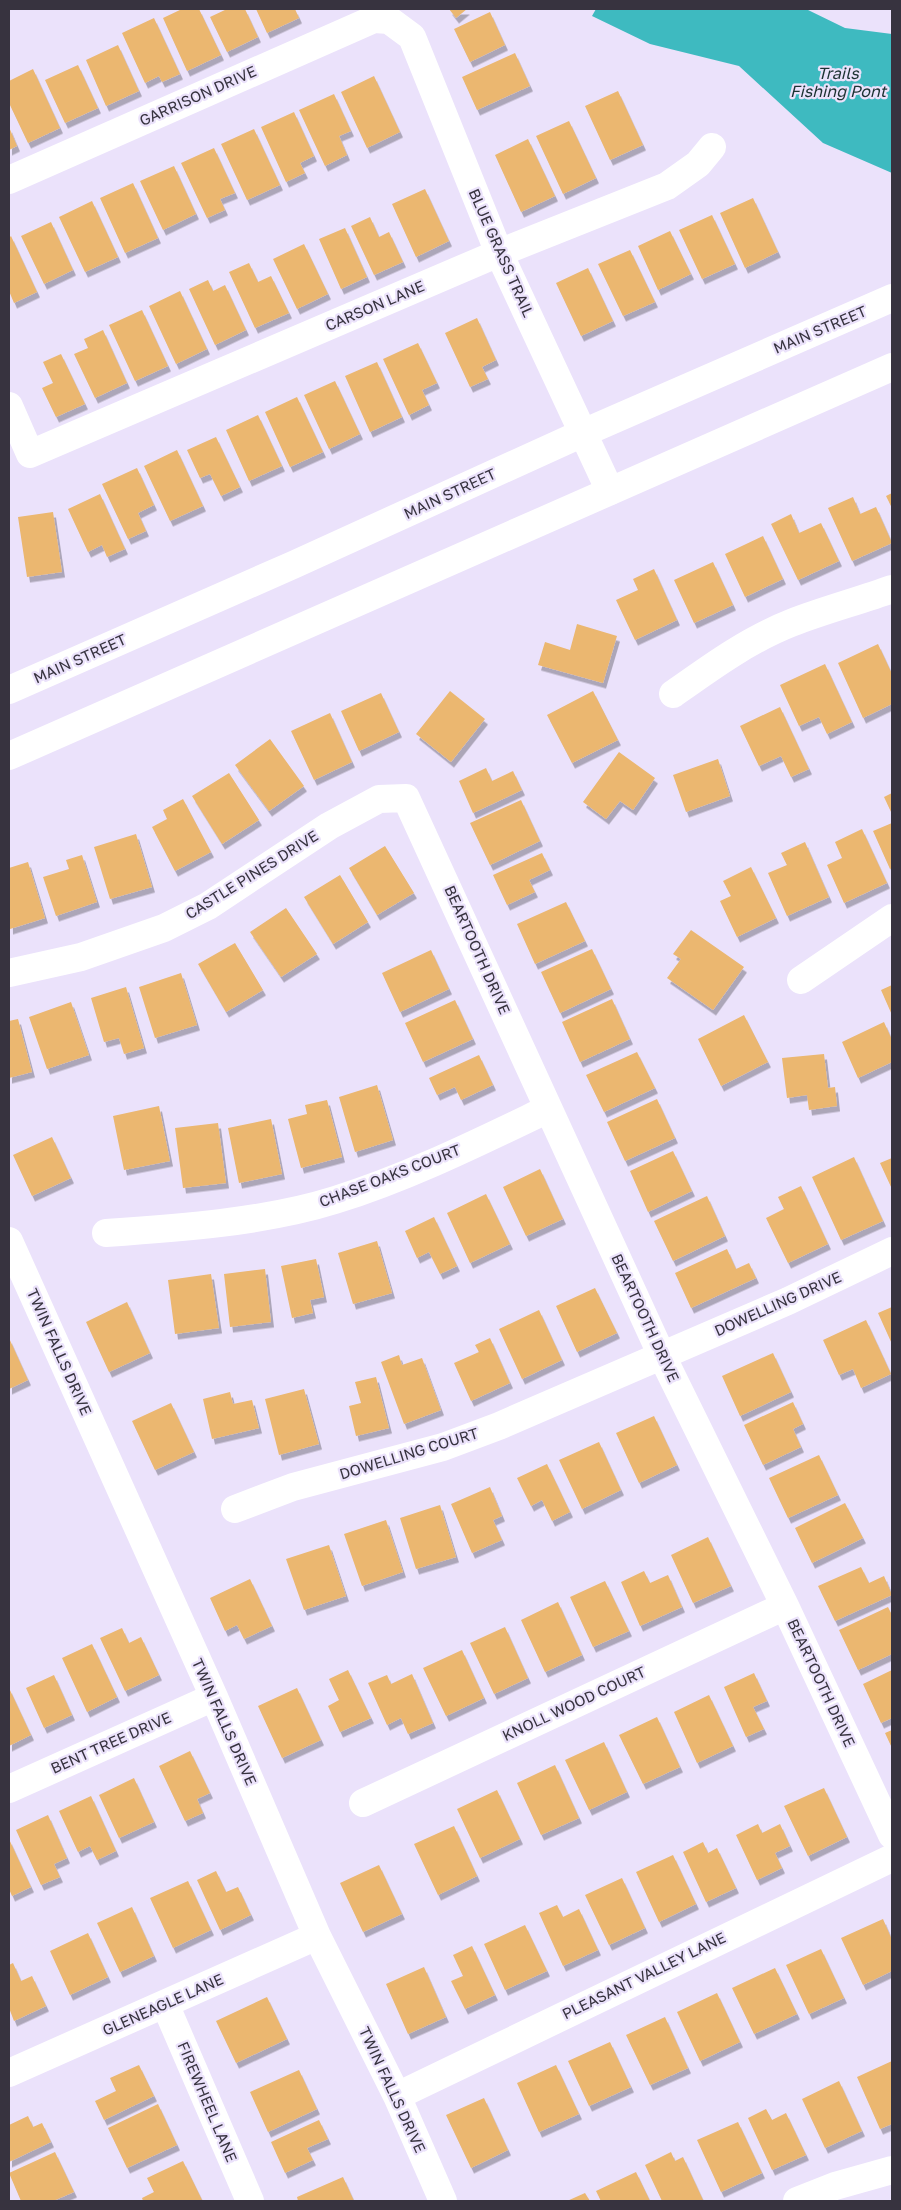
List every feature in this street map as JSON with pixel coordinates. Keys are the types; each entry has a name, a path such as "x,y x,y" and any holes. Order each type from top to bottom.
{"street":[{"name":"GARRISON DRIVE","path":"9,180 374,19 389,20"},
{"name":"BLUE GRASS TRAIL","path":"389,20 412,37 499,253 610,491"},
{"name":"CARSON LANE","path":"9,406 30,454 499,253 667,186 698,164 712,147"},
{"name":"MAIN STREET","path":"9,690 293,566 583,433 892,298"},
{"path":"9,756 892,366"},
{"path":"673,694 719,661 791,623 892,589"},
{"name":"CASTLE PINES DRIVE","path":"9,973 81,957 164,928 208,906 329,826 379,799 406,798"},
{"name":"BEARTOOTH DRIVE","path":"406,798 460,912 662,1356 785,1606 892,1835"},
{"path":"801,980 892,918"},
{"name":"CHASE OAKS COURT","path":"106,1233 223,1222 335,1200 447,1157 548,1109"},
{"name":"TWIN FALLS DRIVE","path":"9,1241 17,1281 214,1696 317,1936 397,2096 443,2201"},
{"name":"DOWELLING DRIVE","path":"662,1356 788,1301 892,1251"},
{"name":"DOWELLING COURT","path":"235,1509 293,1487 444,1447 499,1426 662,1356"},
{"name":"KNOLL WOOD COURT","path":"364,1803 785,1606"},
{"name":"BENT TREE DRIVE","path":"9,1788 214,1696"},
{"name":"PLEASANT VALLEY LANE","path":"397,2096 892,1858"},
{"name":"GLENEAGLE LANE","path":"9,2073 317,1936"},
{"name":"FIREWHEEL LANE","path":"165,2004 250,2201"},
{"path":"797,2201 835,2186 892,2170"}],"water":[{"name":"Trails Fishing Pont","path":"596,9 806,9 845,28 892,34 892,173 823,143 739,66 650,44 592,16"}],"building":[{"path":"182,9 199,9 221,55 187,71 163,18"},
{"path":"227,9 245,9 258,37 227,52 210,17"},
{"path":"256,9 295,9 299,18 267,33"},
{"path":"449,9 467,9 456,18"},
{"path":"490,12 505,45 470,62 454,29"},
{"path":"154,18 180,74 162,82 159,76 145,83 122,33"},
{"path":"118,45 139,91 106,106 86,60"},
{"path":"515,53 530,86 477,110 462,77"},
{"path":"78,65 98,108 65,123 45,80"},
{"path":"33,69 60,128 28,143 9,103 9,81"},
{"path":"374,76 400,132 367,148 341,92"},
{"path":"618,91 643,145 610,160 585,106"},
{"path":"334,94 351,131 339,136 347,155 325,166 299,110"},
{"path":"294,112 314,156 300,163 305,173 286,182 261,127"},
{"path":"569,121 596,178 563,194 536,136"},
{"path":"9,127 17,146 9,150"},
{"path":"254,129 280,185 247,200 221,144"},
{"path":"528,139 555,196 521,212 495,155"},
{"path":"214,148 235,193 220,199 225,210 207,218 181,163"},
{"path":"174,166 196,214 163,230 140,181"},
{"path":"133,183 158,238 125,253 100,198"},
{"path":"425,189 449,241 416,257 392,204"},
{"path":"753,198 778,252 745,268 720,213"},
{"path":"92,201 118,257 85,272 59,217"},
{"path":"712,215 735,264 702,279 679,230"},
{"path":"370,217 379,237 389,232 403,262 374,275 351,226"},
{"path":"51,222 73,270 44,284 21,236"},
{"path":"345,228 367,277 341,289 319,239"},
{"path":"670,231 691,274 658,290 638,246"},
{"path":"11,236 37,292 14,303 9,291 9,238"},
{"path":"304,244 328,294 297,309 273,259"},
{"path":"630,250 655,302 623,316 598,264"},
{"path":"249,263 258,282 271,276 289,313 255,328 229,272"},
{"path":"588,268 613,321 581,336 556,283"},
{"path":"208,280 213,291 225,285 246,330 215,345 189,289"},
{"path":"180,291 207,349 176,364 149,306"},
{"path":"142,310 168,366 135,381 109,325"},
{"path":"477,318 496,360 482,367 488,379 470,387 445,333"},
{"path":"103,330 127,383 95,398 74,354 88,348 84,339"},
{"path":"418,343 437,383 422,390 429,405 409,415 383,359"},
{"path":"61,354 85,404 56,417 42,388 53,383 43,362"},
{"path":"377,362 402,417 370,432 345,376"},
{"path":"335,381 360,434 329,449 304,395"},
{"path":"297,397 323,452 290,467 265,412"},
{"path":"258,415 282,466 249,481 226,430"},
{"path":"216,437 240,487 221,496 210,474 200,478 187,450"},
{"path":"177,450 203,506 170,521 144,466"},
{"path":"137,468 154,505 138,513 146,531 128,539 102,484"},
{"path":"892,493 892,508 886,496"},
{"path":"100,494 125,549 107,557 102,545 88,552 68,509"},
{"path":"853,497 860,514 876,507 892,543 852,561 828,508"},
{"path":"53,512 62,572 27,577 18,517"},
{"path":"791,514 799,533 821,523 839,561 798,580 771,524"},
{"path":"763,536 783,579 745,597 725,554"},
{"path":"713,562 733,605 694,623 674,580"},
{"path":"654,569 677,620 635,640 616,600 638,590 633,579"},
{"path":"577,624 617,636 603,683 538,665 545,642 570,650"},
{"path":"878,644 892,674 892,704 863,718 838,663"},
{"path":"825,664 852,722 827,734 819,717 799,726 780,685"},
{"path":"450,691 485,719 451,762 416,734"},
{"path":"593,691 618,740 572,763 547,715"},
{"path":"381,693 399,732 359,751 341,711"},
{"path":"780,707 809,769 791,777 781,756 759,766 740,726"},
{"path":"330,713 352,762 314,780 291,731"},
{"path":"270,739 304,786 269,811 235,765"},
{"path":"619,752 655,778 633,810 620,801 606,819 583,802"},
{"path":"718,759 730,796 686,812 673,775"},
{"path":"486,768 492,781 513,771 522,790 473,813 459,781"},
{"path":"229,773 259,820 222,844 192,796"},
{"path":"892,793 892,814 884,797"},
{"path":"183,799 211,852 175,871 152,827 167,819 163,810"},
{"path":"521,800 540,841 490,865 470,823"},
{"path":"892,823 892,868 890,869 873,831"},
{"path":"862,829 887,883 844,903 827,865 842,858 835,842"},
{"path":"136,834 152,887 110,899 94,847"},
{"path":"805,842 829,897 787,916 768,873 787,865 781,853"},
{"path":"385,846 414,893 377,915 349,868"},
{"path":"542,853 550,870 529,880 535,892 507,905 493,875"},
{"path":"82,855 97,902 56,916 43,877 69,869 66,860"},
{"path":"28,862 45,918 10,929 9,868"},
{"path":"751,867 776,918 737,937 720,901 731,896 723,881"},
{"path":"340,875 368,922 333,944 304,897"},
{"path":"566,902 585,941 535,964 517,924"},
{"path":"286,908 317,954 281,977 250,932"},
{"path":"691,930 744,967 713,1010 667,978 681,959 673,954"},
{"path":"235,943 263,990 226,1012 198,964"},
{"path":"592,949 611,989 560,1013 541,972"},
{"path":"431,950 449,989 400,1012 382,973"},
{"path":"181,973 197,1025 155,1038 139,987"},
{"path":"892,985 892,1015 881,990"},
{"path":"126,987 144,1048 124,1054 119,1038 104,1042 91,998"},
{"path":"612,999 630,1039 580,1062 562,1022"},
{"path":"455,1000 473,1039 423,1062 405,1023"},
{"path":"71,1002 89,1055 47,1069 29,1017"},
{"path":"744,1015 768,1062 721,1086 698,1039"},
{"path":"18,1019 32,1072 9,1078 9,1021"},
{"path":"884,1022 892,1040 892,1062 858,1078 842,1042"},
{"path":"637,1052 655,1088 604,1112 586,1075"},
{"path":"824,1054 828,1088 835,1087 837,1106 809,1110 807,1095 787,1098 782,1058"},
{"path":"479,1055 493,1085 461,1100 455,1087 437,1095 429,1078"},
{"path":"377,1085 393,1140 355,1152 339,1097"},
{"path":"657,1099 675,1138 625,1161 607,1122"},
{"path":"327,1100 342,1157 301,1168 288,1119 307,1114 305,1105"},
{"path":"159,1106 170,1161 124,1170 113,1116"},
{"path":"271,1119 282,1174 239,1183 228,1128"},
{"path":"218,1123 226,1183 183,1188 175,1128"},
{"path":"52,1137 71,1178 32,1196 13,1155"},
{"path":"673,1151 692,1191 648,1212 630,1171"},
{"path":"854,1157 883,1221 841,1240 812,1177"},
{"path":"892,1158 892,1189 880,1163"},
{"path":"540,1169 563,1219 526,1236 503,1187"},
{"path":"801,1186 828,1244 788,1263 766,1218 784,1209 778,1197"},
{"path":"486,1194 510,1244 470,1263 447,1213"},
{"path":"707,1196 725,1236 673,1261 654,1221"},
{"path":"434,1217 457,1266 440,1274 429,1252 417,1258 405,1231"},
{"path":"377,1241 392,1293 353,1304 338,1253"},
{"path":"727,1249 736,1269 749,1263 756,1278 691,1308 675,1273"},
{"path":"316,1259 324,1297 310,1300 313,1313 292,1318 281,1266"},
{"path":"265,1269 271,1322 230,1327 224,1274"},
{"path":"211,1274 219,1328 175,1334 168,1280"},
{"path":"595,1288 617,1333 577,1352 556,1306"},
{"path":"127,1302 150,1353 109,1372 86,1322"},
{"path":"892,1307 892,1344 878,1313"},
{"path":"539,1310 562,1360 522,1379 499,1329"},
{"path":"866,1320 891,1374 861,1388 853,1369 839,1375 823,1340"},
{"path":"9,1338 28,1380 9,1389"},
{"path":"490,1338 510,1383 471,1401 454,1363 479,1352 475,1345"},
{"path":"773,1353 791,1392 740,1416 722,1376"},
{"path":"399,1355 402,1365 422,1358 441,1410 404,1424 381,1362"},
{"path":"376,1377 389,1428 356,1436 349,1406 361,1403 355,1382"},
{"path":"304,1389 319,1444 279,1455 265,1399"},
{"path":"230,1392 233,1404 252,1400 259,1428 212,1439 203,1399"},
{"path":"793,1402 803,1424 793,1429 801,1447 763,1465 744,1425"},
{"path":"171,1403 194,1452 155,1470 132,1421"},
{"path":"654,1416 677,1465 639,1483 616,1433"},
{"path":"599,1442 621,1490 582,1509 559,1460"},
{"path":"819,1455 838,1495 788,1518 769,1478"},
{"path":"547,1464 570,1512 552,1521 542,1500 531,1506 517,1478"},
{"path":"490,1487 502,1516 493,1520 502,1540 472,1553 451,1504"},
{"path":"845,1503 863,1538 812,1563 795,1528"},
{"path":"440,1505 456,1557 416,1569 400,1518"},
{"path":"386,1520 403,1572 362,1586 344,1534"},
{"path":"708,1537 731,1586 693,1603 671,1555"},
{"path":"329,1545 346,1596 304,1610 286,1559"},
{"path":"861,1567 869,1583 884,1576 892,1595 835,1621 818,1586"},
{"path":"644,1571 650,1583 668,1575 682,1607 640,1626 621,1582"},
{"path":"250,1579 272,1626 244,1639 237,1625 225,1631 210,1598"},
{"path":"605,1581 629,1631 593,1647 570,1597"},
{"path":"558,1602 582,1655 545,1672 521,1620"},
{"path":"888,1607 892,1615 892,1654 858,1670 839,1630"},
{"path":"505,1627 528,1678 494,1694 470,1643"},
{"path":"122,1628 129,1643 141,1637 159,1675 125,1691 100,1638"},
{"path":"92,1644 117,1697 87,1712 62,1658"},
{"path":"462,1650 484,1698 446,1716 423,1668"},
{"path":"348,1670 371,1718 340,1732 328,1706 339,1700 329,1679"},
{"path":"892,1670 892,1718 881,1723 863,1684"},
{"path":"754,1673 767,1701 753,1707 764,1729 746,1737 724,1687"},
{"path":"412,1674 433,1723 408,1734 401,1718 387,1725 368,1683 387,1675 391,1684"},
{"path":"54,1675 72,1715 44,1728 26,1688"},
{"path":"9,1688 31,1735 9,1746"},
{"path":"297,1688 321,1740 282,1758 258,1706"},
{"path":"709,1695 733,1746 697,1763 674,1712"},
{"path":"657,1717 680,1767 643,1784 619,1735"},
{"path":"892,1730 892,1748 885,1733"},
{"path":"604,1742 627,1792 589,1810 565,1760"},
{"path":"190,1751 210,1793 197,1799 203,1813 185,1821 159,1766"},
{"path":"555,1765 579,1818 541,1835 517,1783"},
{"path":"134,1778 154,1822 119,1838 99,1795"},
{"path":"824,1788 847,1837 808,1856 784,1806"},
{"path":"497,1790 520,1839 480,1858 457,1809"},
{"path":"91,1796 116,1851 97,1860 90,1846 78,1852 59,1811"},
{"path":"48,1815 67,1858 54,1864 60,1877 41,1885 16,1830"},
{"path":"758,1824 762,1833 780,1824 790,1846 775,1853 782,1868 757,1880 736,1835"},
{"path":"454,1826 477,1876 438,1895 414,1844"},
{"path":"9,1839 31,1887 12,1896 9,1889"},
{"path":"703,1842 708,1853 717,1848 736,1888 706,1902 683,1852"},
{"path":"673,1855 696,1904 659,1922 636,1872"},
{"path":"379,1865 402,1914 363,1932 340,1883"},
{"path":"216,1871 226,1892 238,1887 251,1915 220,1930 197,1880"},
{"path":"622,1878 645,1928 609,1945 585,1895"},
{"path":"188,1881 211,1930 173,1948 150,1898"},
{"path":"557,1905 563,1917 579,1909 598,1950 563,1966 539,1913"},
{"path":"132,1907 154,1956 120,1972 97,1923"},
{"path":"883,1919 892,1940 892,1971 863,1985 841,1938"},
{"path":"525,1925 547,1971 505,1990 484,1944"},
{"path":"88,1933 108,1977 70,1995 50,1951"},
{"path":"472,1946 495,1995 465,2009 451,1981 463,1976 453,1955"},
{"path":"821,1949 844,1998 809,2014 786,1965"},
{"path":"13,1963 21,1981 32,1976 46,2006 14,2021 9,2008 9,1965"},
{"path":"424,1967 446,2017 408,2034 386,1984"},
{"path":"775,1968 797,2014 754,2034 732,1988"},
{"path":"717,1993 740,2042 700,2061 677,2012"},
{"path":"267,1997 287,2039 236,2063 216,2021"},
{"path":"665,2017 688,2068 650,2085 626,2035"},
{"path":"610,2042 631,2087 589,2106 568,2061"},
{"path":"892,2061 892,2124 880,2129 857,2077"},
{"path":"139,2065 154,2096 104,2120 95,2101 116,2091 110,2078"},
{"path":"556,2065 579,2114 539,2132 517,2083"},
{"path":"299,2070 317,2109 268,2132 250,2092"},
{"path":"839,2081 862,2131 825,2148 802,2099"},
{"path":"484,2098 508,2150 471,2168 446,2115"},
{"path":"158,2104 177,2145 127,2168 108,2128"},
{"path":"766,2109 772,2120 786,2113 806,2155 772,2170 748,2118"},
{"path":"28,2116 33,2127 42,2123 51,2142 9,2162 9,2125"},
{"path":"319,2120 328,2139 307,2148 313,2160 285,2173 271,2142"},
{"path":"738,2122 762,2173 721,2192 697,2140"},
{"path":"55,2152 74,2192 53,2201 21,2201 9,2173"},
{"path":"671,2152 675,2161 683,2157 703,2200 662,2201 645,2165"},
{"path":"183,2161 202,2200 143,2201 142,2198 154,2192 147,2178"},
{"path":"636,2172 650,2201 601,2201 596,2191"},
{"path":"343,2177 354,2201 298,2201 297,2197"},
{"path":"585,2193 590,2201 567,2201"}]}
